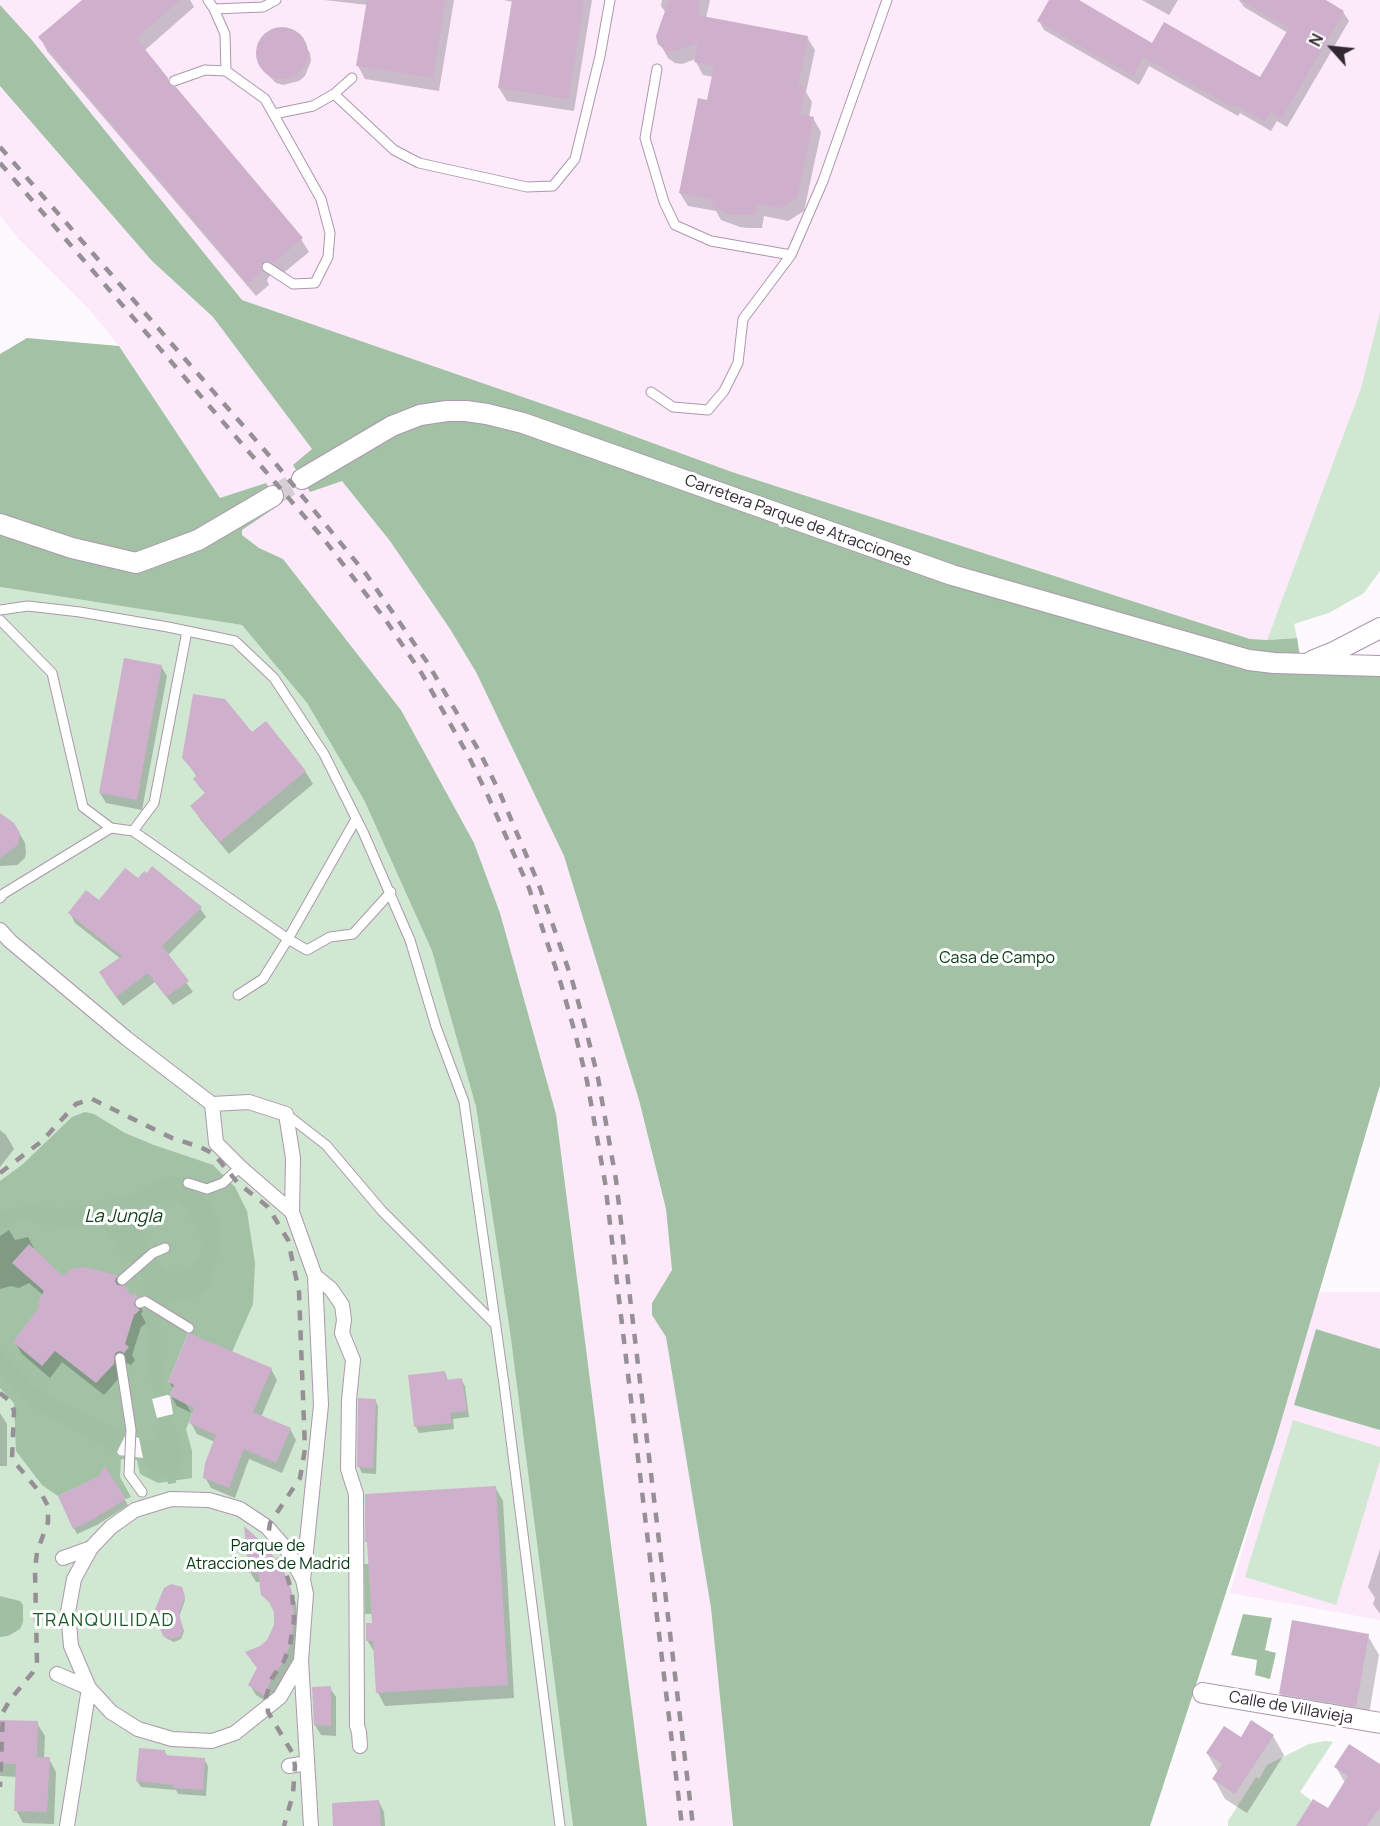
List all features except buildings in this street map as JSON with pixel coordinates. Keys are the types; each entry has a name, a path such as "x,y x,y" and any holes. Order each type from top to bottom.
{"street":[{"name":"Carretera Parque de Atracciones","path":"302,479 392,426 420,416 447,411 487,414 523,423 952,575 1249,660 1380,666"},
{"path":"0,524 72,548 136,563 198,540 273,496"},
{"name":"Carretera Parque de Atracciones","path":"1307,663 1380,628"},
{"path":"0,930 10,941 126,1038 212,1104 249,1102 286,1114 293,1158 292,1212 315,1276 321,1408 303,1580"},
{"path":"212,1104 216,1143 292,1212"},
{"path":"315,1276 332,1289 342,1305 344,1320 342,1333 352,1360 348,1469 356,1494 357,1726 360,1746"},
{"path":"301,1661 280,1697 237,1736 212,1741 172,1739 138,1729 111,1712 89,1688 71,1646 68,1612 74,1578 91,1548 111,1527 135,1510 171,1499 209,1500 240,1509 267,1527 288,1551 303,1580 306,1594 301,1661 311,1826"},
{"path":"63,1558 91,1548"},
{"path":"57,1674 89,1688"},
{"path":"67,1826 89,1688"},
{"name":"Calle de Villavieja","path":"1203,1693 1380,1724"},
{"path":"289,1766 307,1763"}],"lane":[{"path":"208,0 225,34 226,71"},
{"path":"214,9 263,7 276,0"},
{"path":"334,94 394,150 419,163 527,187 553,186 575,159 600,56 610,0"},
{"path":"651,392 673,407 708,410 724,391 738,363 743,319 791,255 823,181 887,0"},
{"path":"657,69 645,138 664,202 675,225 711,241 791,255"},
{"path":"174,81 205,70 226,71 265,99 321,199 330,232 328,257 315,283 293,284 267,267"},
{"path":"274,114 313,106 334,94 352,78"},
{"path":"0,610 28,606 80,612 235,641 274,678 324,754 391,892 410,940 436,1026 464,1102 496,1325 560,1826"},
{"path":"0,620 52,673 83,807 111,828 133,831 307,950 330,937 353,934 391,892"},
{"path":"133,831 154,803 187,631"},
{"path":"238,995 263,979 356,819"},
{"path":"0,898 111,828"},
{"path":"286,1114 326,1145 382,1210 496,1325"},
{"path":"188,1183 207,1189 223,1183 240,1167"},
{"path":"122,1280 153,1253 165,1248"},
{"path":"145,1304 162,1312 188,1330"},
{"path":"120,1358 130,1430 129,1474 142,1492"}],"shaded area":[{"path":"0,0 1380,0 1380,312 1361,388 1267,640 1251,639 732,472 595,422 242,300 31,39 0,5"},
{"path":"0,86 152,261 213,317 313,449 310,491 342,481 390,541 450,629 476,672 564,856 639,1100 666,1209 672,1270 652,1303 652,1315 666,1337 711,1608 733,1826 647,1826 556,1114 500,913 474,843 401,710 283,559 259,548 242,535 241,530 265,483 220,499 119,346 89,309 19,239 0,216"},
{"path":"1318,1292 1380,1292 1380,1620 1230,1593"}],"green space":[{"name":"Casa de Campo","path":"0,5 31,39 242,300 595,422 732,472 1250,639 1297,638 1303,674 1380,672 1380,1085 1275,1442 1150,1826 733,1826 711,1608 666,1337 652,1315 652,1303 672,1270 666,1209 639,1100 564,856 476,672 450,629 390,541 342,481 310,492 293,465 312,449 213,317 152,261 0,86"},
{"path":"1380,312 1380,571 1364,593 1329,613 1294,624 1297,638 1267,640 1361,388"},
{"path":"27,338 119,346 220,498 266,483 279,505 242,530 242,535 259,548 283,559 401,710 474,843 500,913 556,1114 647,1826 573,1826 510,1332 476,1107 432,951 364,800 307,703 242,625 0,587 0,354"},
{"name":"Parque de Atracciones de Madrid","path":"0,587 242,625 307,703 364,800 432,951 476,1107 510,1332 573,1826 0,1826"},
{"path":"85,1112 94,1114 125,1133 213,1165 235,1187 247,1211 255,1263 253,1304 232,1352 188,1333 168,1382 174,1385 170,1396 186,1404 192,1414 186,1429 192,1451 192,1478 158,1483 140,1474 137,1460 121,1459 120,1477 131,1497 126,1499 87,1492 101,1515 98,1517 83,1484 58,1496 42,1485 16,1451 14,1403 0,1388 0,1181 23,1164 72,1117"},
{"path":"1293,1420 1380,1447 1380,1461 1336,1605 1245,1577"},
{"path":"1333,1742 1300,1792 1312,1801 1299,1822 1304,1826 1228,1826 1228,1821 1256,1777 1259,1779 1267,1765 1309,1744"}],"water":[{"name":"La Jungla","path":"180,1177 206,1197 220,1225 220,1248 210,1285 200,1295 174,1300 164,1309 161,1316 161,1356 164,1382 169,1411 183,1453 179,1473 175,1475 176,1483 168,1484 167,1478 148,1468 143,1458 117,1452 34,1408 0,1374 0,1350 35,1386 54,1399 123,1433 149,1442 156,1441 159,1436 159,1424 149,1367 143,1279 105,1231 87,1224 68,1228 27,1221 14,1221 0,1230 0,1211 31,1205 61,1209 83,1206 135,1194 159,1180","holes":["165,1199 179,1202 189,1213 203,1239 200,1257 190,1268 180,1273 166,1270 158,1263 144,1237 146,1211"]},
{"path":"1316,1329 1380,1349 1380,1430 1294,1405"},
{"path":"364,1564 369,1564 372,1614 365,1614"},
{"path":"0,1596 20,1601 23,1605 23,1622 20,1629 8,1636 0,1637"},
{"path":"1243,1614 1272,1618 1265,1650 1276,1653 1270,1679 1255,1675 1257,1660 1231,1655"}],"pier":[{"path":"170,1396 173,1414 157,1418 152,1399"},
{"path":"126,1434 139,1438 143,1458 119,1455 117,1452"}],"tunnel":[{"path":"273,496 302,479"}],"railway":[{"path":"0,147 267,453 366,574 427,662 479,751 499,791 539,885 572,980 586,1030 598,1078 616,1180 693,1826"},
{"path":"0,163 323,538 385,619 422,674 469,757 529,888 575,1033 587,1081 605,1182 682,1826"},
{"path":"0,1173 42,1141 76,1104 92,1099 172,1138 214,1154 237,1182 268,1207 288,1240 299,1292 305,1449 300,1478 270,1523 268,1537 271,1550 286,1573 292,1592 294,1620 290,1645 284,1661 272,1678 266,1697 268,1712 293,1754 295,1766 293,1794 284,1826"},
{"path":"0,1393 11,1402 14,1411 12,1459 42,1495 48,1506 48,1522 37,1552 35,1570 37,1663 33,1672 3,1712 0,1787"}],"district":[{"name":"TRANQUILIDAD","path":"104,1621"}]}
